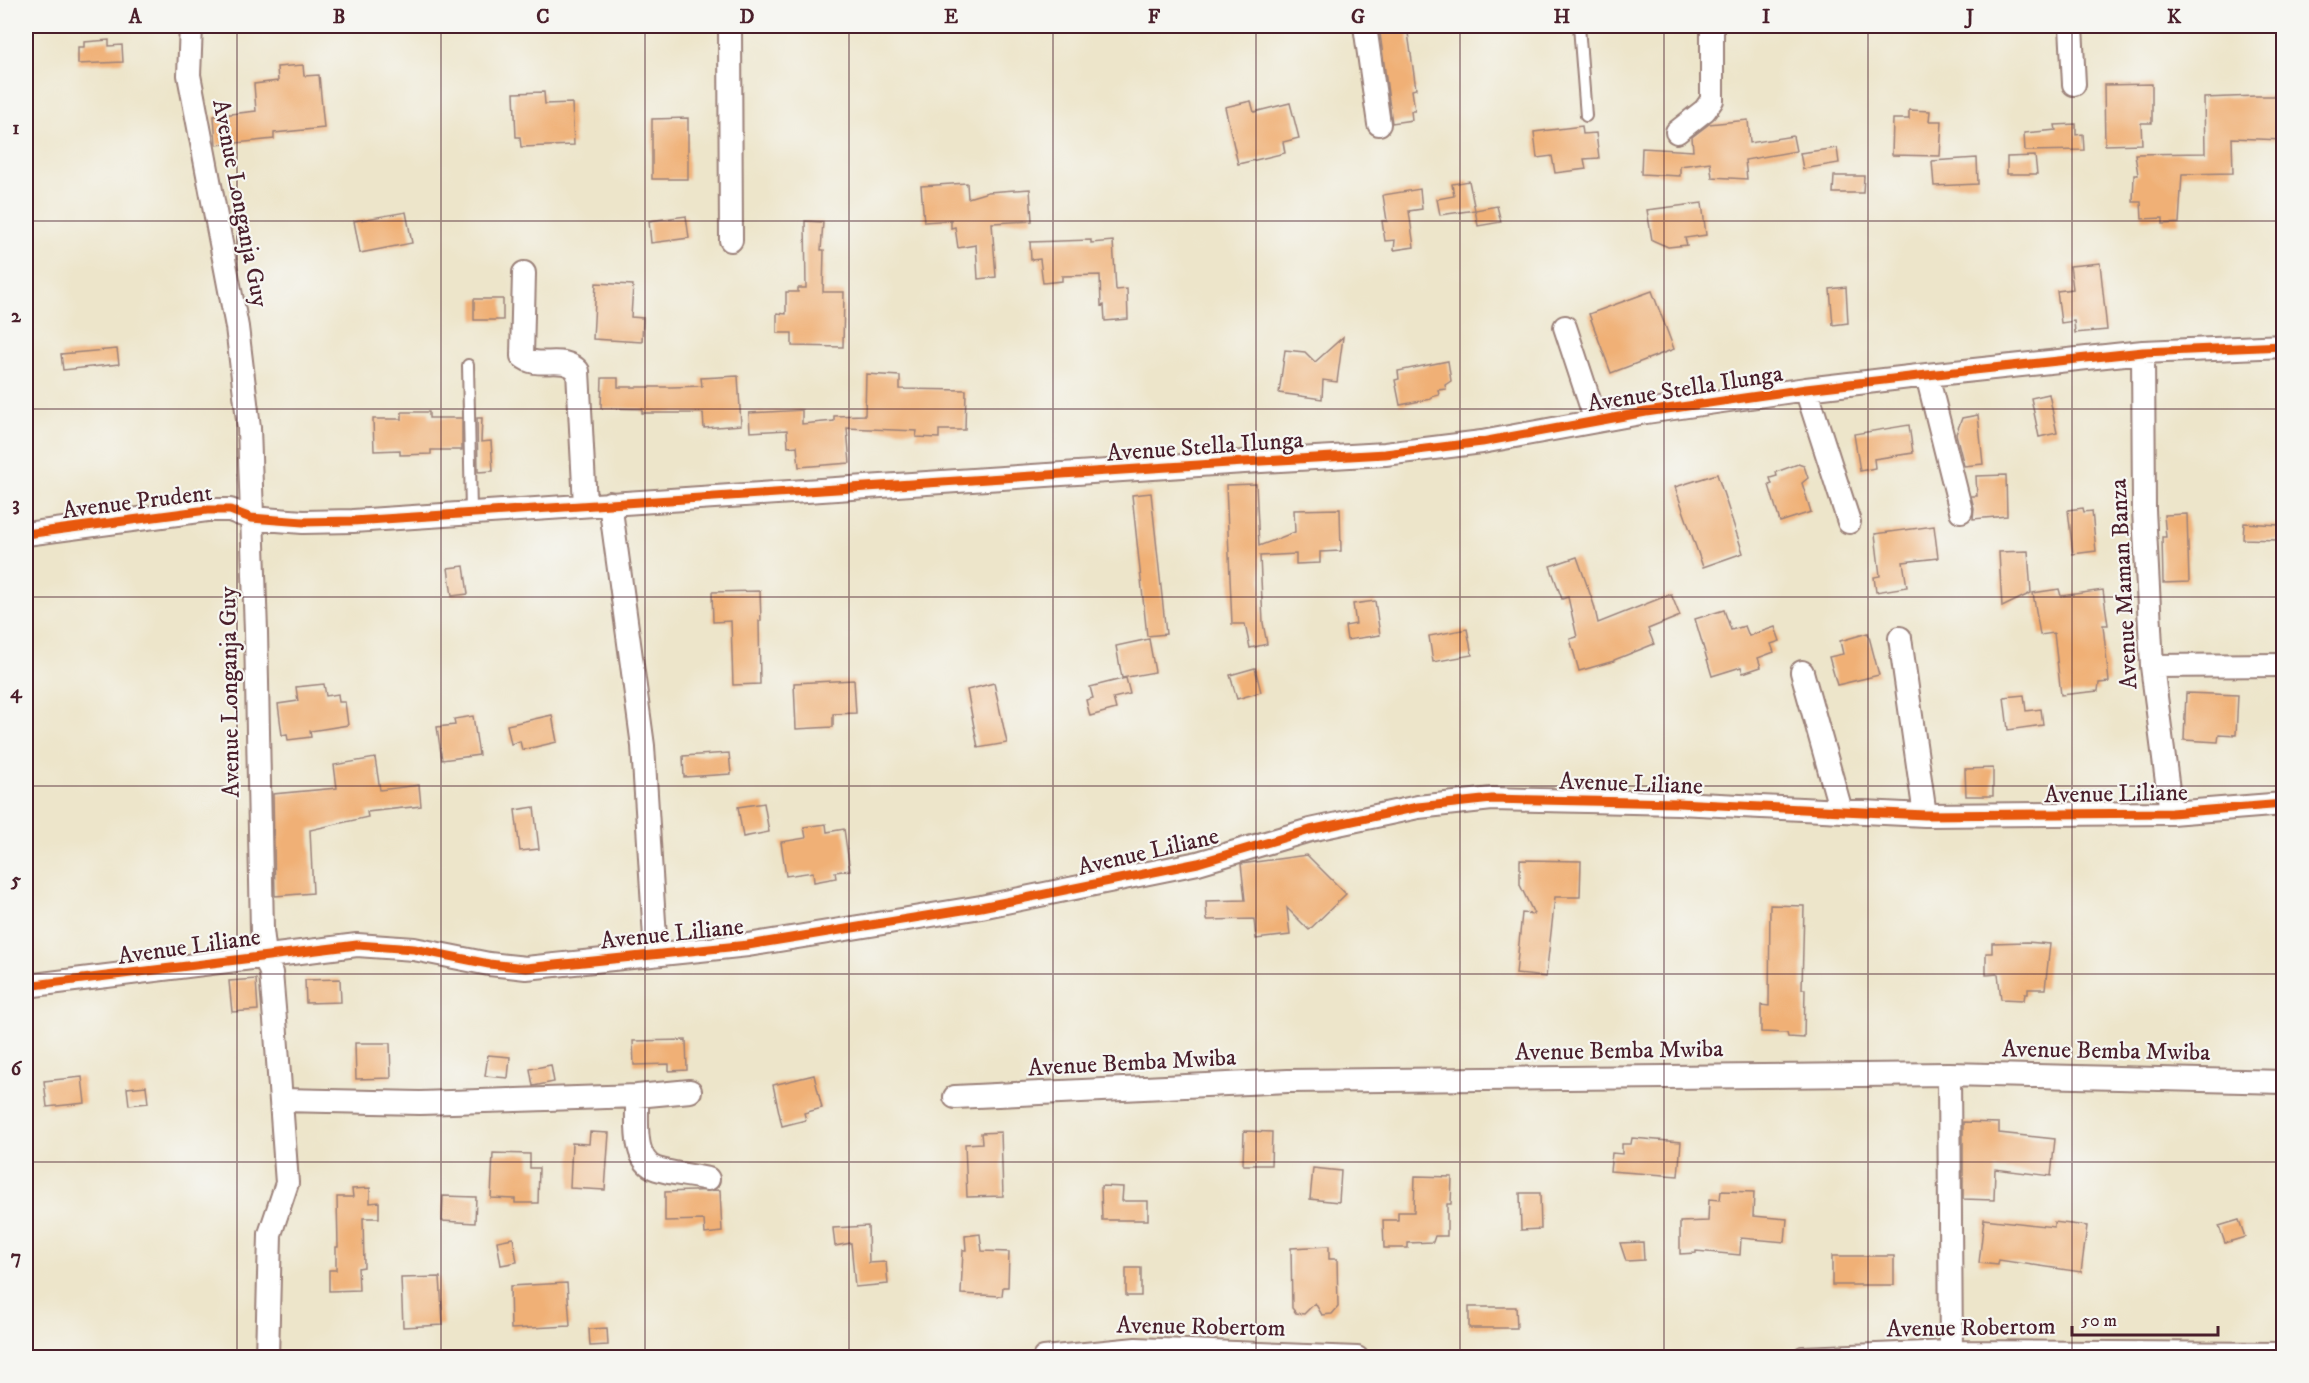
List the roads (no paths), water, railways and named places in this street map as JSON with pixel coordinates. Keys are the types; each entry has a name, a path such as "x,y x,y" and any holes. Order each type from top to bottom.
{"street":[{"name":"Avenue Longanja Guy","path":"190,26 189,75 237,327 249,428 262,930 265,956 270,973 287,1183 270,1234 267,1358"},
{"path":"730,26 731,240"},
{"path":"1365,26 1379,124"},
{"path":"1677,132 1705,110 1712,100 1712,26"},
{"path":"2071,26 2074,84"},
{"path":"524,273 522,356 533,363 565,362 572,364 578,371 585,505"},
{"path":"1565,327 1596,421"},
{"name":"Avenue Stella Ilunga","path":"610,503 1385,454 1482,442 1596,421 1806,388 2143,352 2283,346"},
{"name":"Avenue Maman Banza","path":"2143,352 2144,510 2152,666 2171,813"},
{"path":"1927,375 1961,511"},
{"path":"1806,388 1849,522"},
{"name":"Avenue Prudent","path":"26,534 207,510 230,510 251,518 315,522 610,503"},
{"path":"610,503 644,746 656,954"},
{"path":"1900,638 1925,814"},
{"path":"2152,666 2283,665"},
{"path":"1802,672 1841,811"},
{"name":"Avenue Liliane","path":"26,986 357,945 414,949 489,964 526,968 748,945 981,907 1198,863 1310,830 1418,807 1492,799 1678,803 1925,814 2171,813 2283,804"},
{"path":"1949,1074 1950,1355"},
{"name":"Avenue Bemba Mwiba","path":"955,1097 1288,1081 1949,1074 2283,1082"},
{"path":"282,1100 420,1103 637,1096 690,1091"},
{"path":"637,1096 639,1148 645,1162 655,1168 708,1179"},
{"name":"Avenue Robertom","path":"1044,1358 1136,1349 1357,1358"},
{"name":"Avenue Robertom","path":"1803,1358 2283,1354"}],"lane":[{"path":"1579,26 1586,116"},
{"path":"468,365 471,512"}]}
